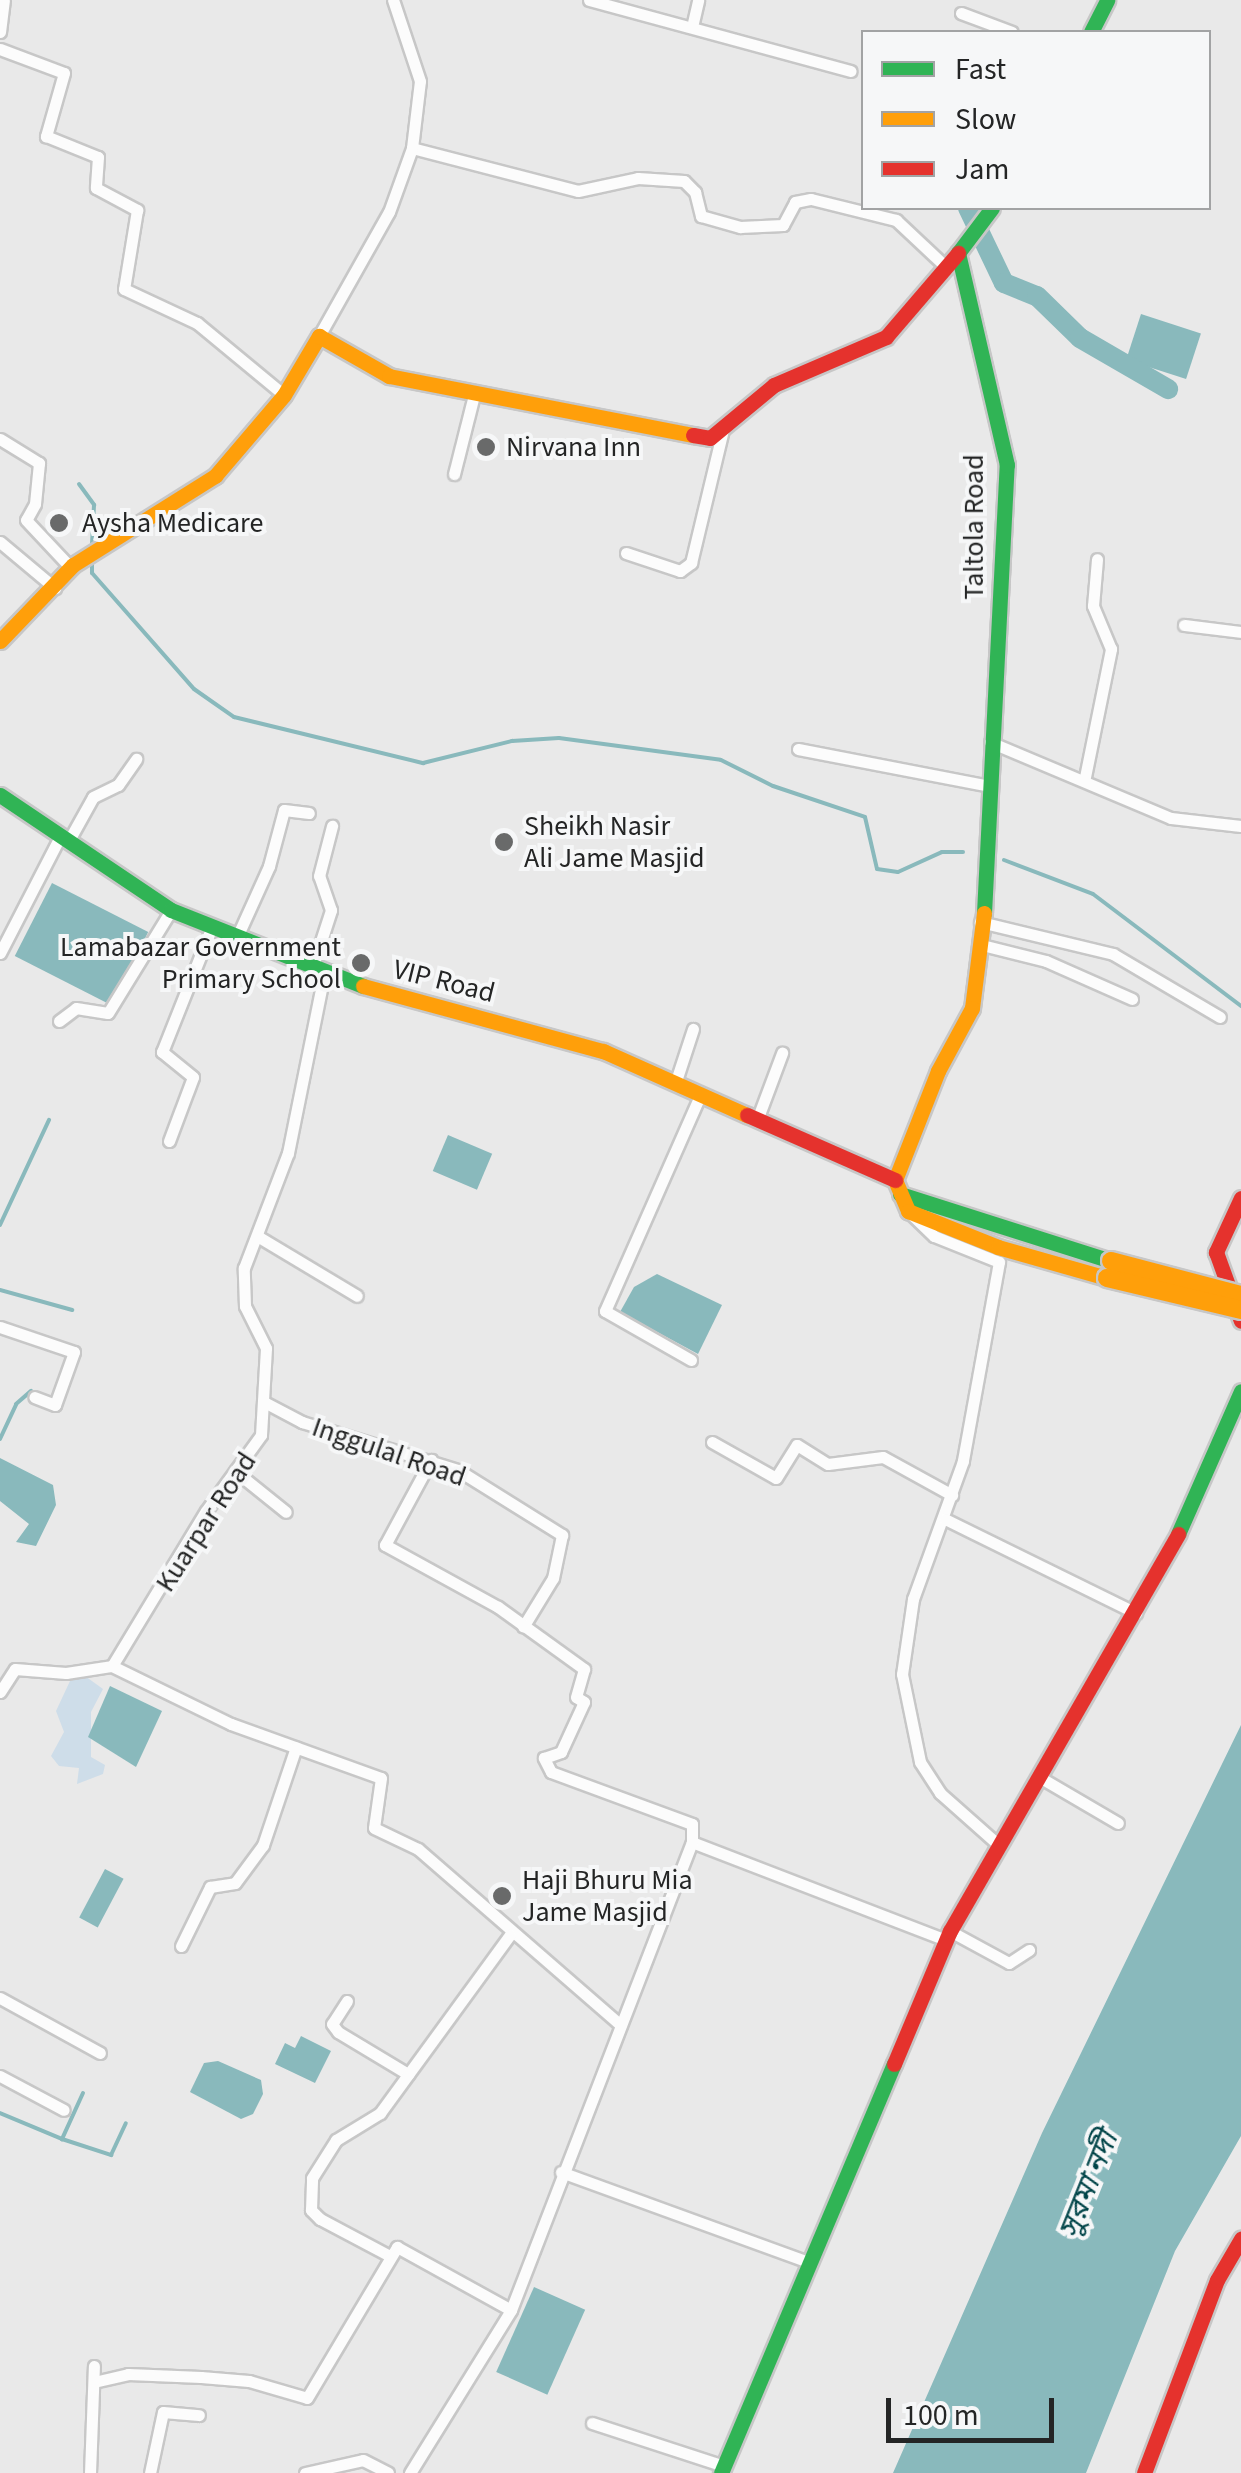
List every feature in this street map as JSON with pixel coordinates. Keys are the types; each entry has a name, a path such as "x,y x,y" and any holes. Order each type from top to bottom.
{"street":[{"path":"0,32 4,0"},
{"path":"0,641 72,566 215,476 284,396 389,212 412,148 420,82 393,0"},
{"path":"589,0 850,71"},
{"path":"692,27 698,0"},
{"path":"1091,30 1107,0"},
{"path":"961,12 1007,30"},
{"path":"0,49 64,73 46,136 98,157 96,188 137,210 124,289 196,323 284,396"},
{"path":"412,148 578,191 638,178 684,181 696,192 701,216 740,227 783,224 794,202 811,198 896,220 952,260"},
{"path":"319,336 390,376 690,438 723,430 774,385 886,338 990,211"},
{"name":"Taltola Road","path":"901,1195 938,1071 972,1008 982,944 979,922 990,742 1007,558 1007,465 952,260"},
{"path":"454,474 474,395"},
{"path":"626,553 680,571 691,564 723,430"},
{"path":"0,439 39,462 35,504 26,520 72,566"},
{"path":"0,542 55,588"},
{"path":"1086,777 1111,649 1093,606 1097,559"},
{"path":"1184,625 1241,632"},
{"path":"990,742 1086,777 1172,818 1241,826"},
{"path":"798,748 990,786"},
{"path":"0,953 64,839 93,797 118,785 136,758"},
{"name":"VIP Road","path":"0,796 171,910 211,929 318,972 578,1043 756,1120 998,1247 1109,1270"},
{"path":"237,937 270,866 285,808 309,813"},
{"name":"Kuarpar Road","path":"112,1666 261,1435 266,1403 264,1339 248,1315 242,1284 247,1252 259,1237 288,1153 331,910 318,876 332,826"},
{"path":"59,1021 76,1008 108,1013 171,910"},
{"path":"979,922 1113,954 1220,1017"},
{"path":"169,1141 194,1078 163,1056 211,929"},
{"path":"982,944 1046,961 1132,998"},
{"path":"675,1084 693,1030"},
{"path":"756,1120 782,1053"},
{"path":"691,1360 605,1311 700,1096"},
{"path":"901,1195 934,1236 999,1262 952,1495 913,1599 902,1674 920,1762 940,1792 1000,1846"},
{"path":"1241,1198 1221,1234 1216,1264 1241,1321"},
{"path":"259,1237 357,1296"},
{"path":"1109,1270 1241,1295"},
{"path":"1109,1270 1241,1310"},
{"path":"0,1327 74,1352 54,1405 34,1397"},
{"path":"592,2423 723,2470 806,2261 948,1936 1181,1530 1241,1390"},
{"name":"Inggulal Road","path":"266,1403 302,1422 458,1470 562,1535 552,1578 523,1627"},
{"path":"712,1442 776,1478 797,1445 828,1464 882,1458 952,1495"},
{"path":"410,2473 511,2310 618,2023 692,1842 692,1824 550,1772 544,1758 561,1752 584,1702 576,1696 584,1669 523,1627 385,1545 431,1460"},
{"path":"236,1471 286,1512"},
{"path":"945,1519 1136,1612"},
{"path":"0,1692 14,1669 66,1672 112,1666 296,1748 381,1778 374,1828 418,1849 510,1934 618,2023"},
{"path":"180,1946 210,1887 235,1882 263,1844 296,1748"},
{"path":"1041,1778 1118,1823"},
{"path":"692,1842 1009,1962 1029,1950"},
{"path":"388,2254 320,2219 309,2198 326,2151 369,2122 510,1934"},
{"path":"0,1998 100,2053"},
{"path":"348,2000 332,2024 338,2032 408,2074"},
{"path":"0,2076 64,2110"},
{"path":"561,2172 806,2261"},
{"path":"1144,2473 1217,2280 1241,2239"},
{"path":"94,2382 128,2374 202,2377 250,2381 306,2398 388,2254 407,2248 511,2310"},
{"path":"90,2473 94,2366"},
{"path":"150,2473 163,2412 199,2415"},
{"path":"305,2473 363,2460 388,2473"}],"shaded area":[{"path":"85,1676 103,1689 91,1712 91,1757 105,1765 103,1774 77,1784 79,1768 59,1766 51,1756 64,1732 56,1711 70,1681"}],"water":[{"path":"1141,314 1201,333 1186,379 1126,360"},
{"path":"52,883 148,932 111,1005 15,956"},
{"path":"448,1135 492,1154 477,1190 433,1171"},
{"path":"657,1274 722,1305 698,1354 620,1312 634,1287"},
{"path":"0,1458 53,1485 56,1505 36,1546 16,1542 29,1524 0,1501"},
{"path":"110,1686 162,1711 136,1767 88,1737"},
{"name":"সুরমা নদী","path":"1241,1725 1241,2136 1175,2251 1086,2473 893,2473 1042,2133"},
{"path":"105,1869 124,1879 98,1927 79,1918"},
{"path":"301,2036 331,2051 315,2083 275,2064 285,2043 295,2048"},
{"path":"218,2061 261,2080 263,2094 253,2114 241,2119 190,2092 204,2063"},
{"path":"534,2287 585,2310 547,2395 496,2372"}],"waterway":[{"path":"969,210 1004,283 1037,296 1080,338 1168,389"},
{"path":"79,484 94,505 92,545"},
{"path":"92,559 92,573 194,689 234,717 423,763 512,741 559,738 721,760 773,786 865,817 877,869 898,872 942,852 963,852"},
{"path":"1004,860 1093,894 1241,1006"},
{"path":"0,1225 49,1120"},
{"path":"0,1290 72,1310"},
{"path":"0,1439 16,1404 31,1391"},
{"path":"83,2093 62,2139 111,2155 126,2123"},
{"path":"0,2113 62,2139"}],"traffic: fast":[{"path":"1092,30 1107,0"},
{"path":"984,913 1007,465 958,253 990,210"},
{"path":"0,795 171,910 363,986"},
{"path":"900,1194 1111,1261"},
{"path":"1178,1534 1241,1391"},
{"path":"721,2473 894,2064"}],"traffic: slow":[{"path":"0,641 73,565 215,476 284,395 319,336 389,376 693,435"},
{"path":"984,913 972,1008 938,1071 895,1180 908,1211 998,1247 1107,1278"},
{"path":"363,986 603,1051 747,1115"},
{"path":"1111,1261 1241,1295"},
{"path":"1107,1278 1241,1310"}],"traffic: jam":[{"path":"693,435 710,438 774,385 886,337 958,253"},
{"path":"747,1115 895,1180"},
{"path":"1241,1198 1216,1252 1241,1321"},
{"path":"894,2064 950,1931 1178,1534"},
{"path":"1144,2473 1217,2280 1241,2239"}],"place":[{"name":"Nirvana Inn","path":"486,447"},
{"name":"Aysha Medicare","path":"59,523"},
{"name":"Sheikh Nasir Ali Jame Masjid","path":"504,842"},
{"name":"Lamabazar Government Primary School","path":"361,963"},
{"name":"Haji Bhuru Mia Jame Masjid","path":"502,1896"}]}
